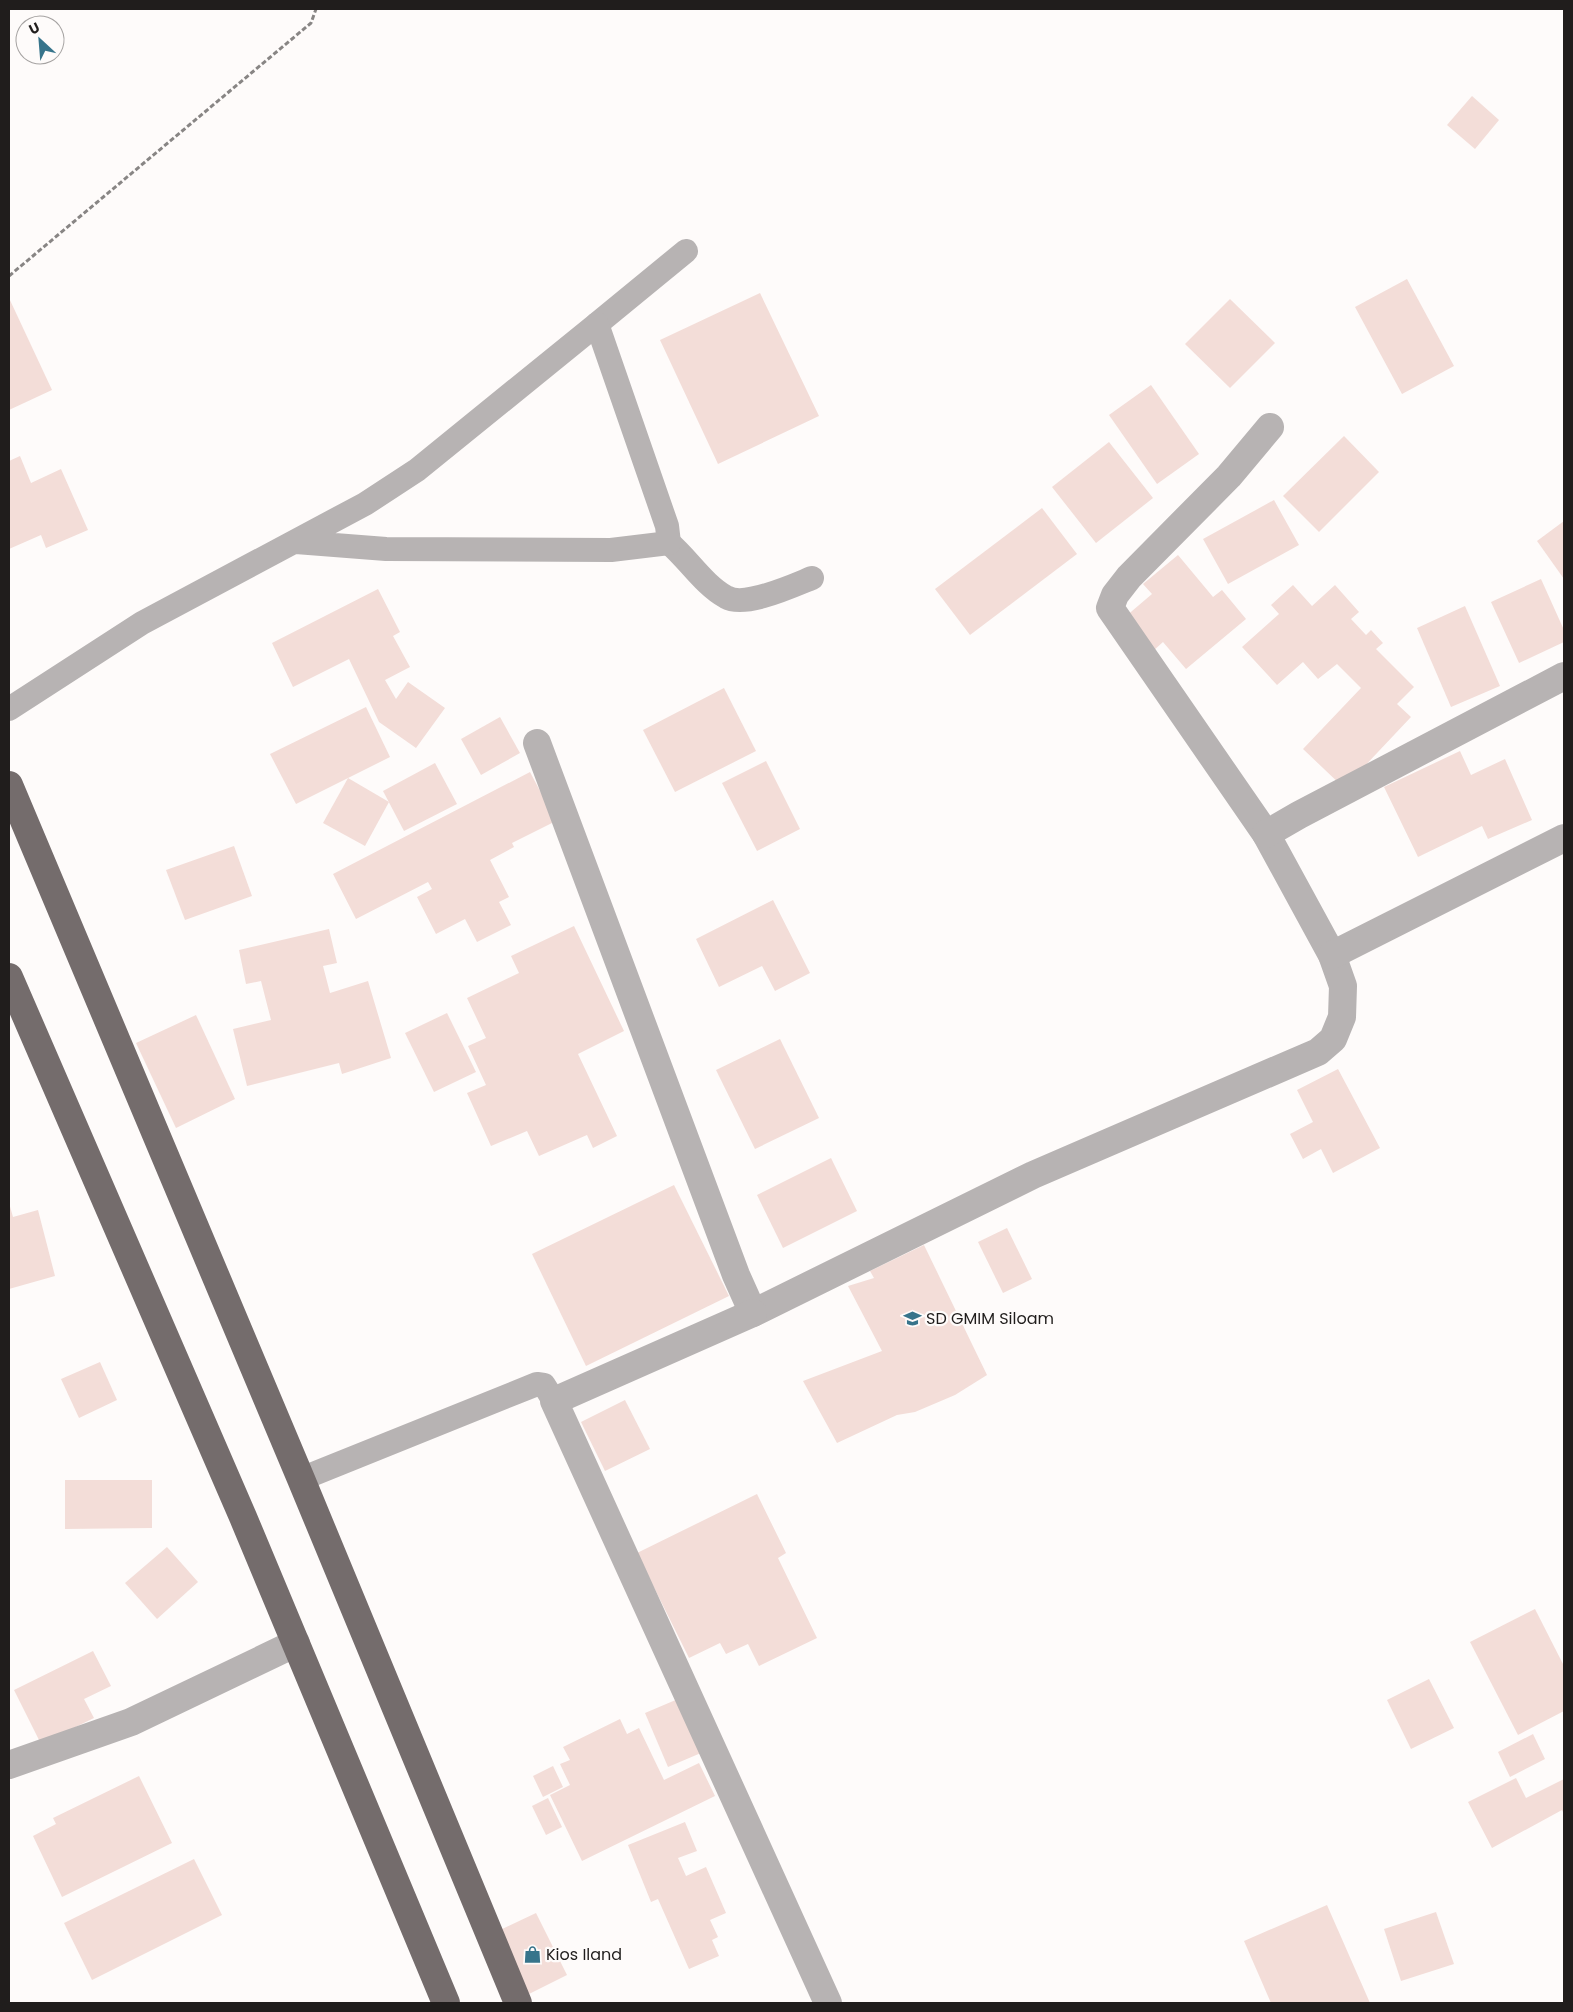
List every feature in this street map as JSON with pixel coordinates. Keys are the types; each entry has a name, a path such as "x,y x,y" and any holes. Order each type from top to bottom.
{"highway":[{"path":"9,785 18,833 301,1479 518,2003"},
{"path":"9,977 296,1643 446,2003"}],"street":[{"path":"828,2003 554,1401 753,1313 1033,1176 1318,1052 1333,1039 1342,1017 1342,986 1332,955 1266,834 1110,608 1116,595 1129,577 1229,476 1270,427"},
{"path":"1266,834 1564,676"},
{"path":"537,743 736,1275 753,1313"},
{"path":"1332,955 1564,838"},
{"path":"9,1765 131,1722 296,1643"}],"lane":[{"path":"9,710 142,623 365,504 417,470 686,251"},
{"path":"596,324 667,526 669,543 727,598 741,600 762,596 812,578"},
{"path":"296,542 386,549 592,550 635,548 669,543"},
{"path":"301,1479 537,1384 544,1385 554,1401"}],"path":[{"path":"9,276 311,24 316,9"}],"building":[{"path":"1472,96 1499,120 1475,149 1447,125"},
{"path":"1407,279 1454,366 1402,394 1355,307"},
{"path":"760,293 819,416 718,464 660,340"},
{"path":"9,298 52,390 9,410"},
{"path":"1230,299 1275,343 1230,388 1185,344"},
{"path":"1151,385 1199,454 1157,484 1109,415"},
{"path":"1344,436 1379,472 1319,532 1283,496"},
{"path":"1109,442 1153,498 1096,543 1052,487"},
{"path":"20,456 31,483 61,469 88,530 46,548 41,535 9,549 9,461"},
{"path":"1274,500 1299,545 1228,584 1203,539"},
{"path":"1042,508 1077,554 970,635 935,589"},
{"path":"1564,521 1564,579 1537,541"},
{"path":"1178,555 1213,597 1222,590 1246,619 1186,669 1163,642 1153,651 1125,617 1152,594 1143,584"},
{"path":"1541,579 1564,630 1564,642 1519,663 1491,602"},
{"path":"1293,585 1312,606 1335,585 1359,612 1351,619 1366,635 1371,630 1383,643 1376,649 1414,687 1397,704 1411,717 1344,788 1303,749 1361,688 1337,664 1318,679 1303,662 1277,685 1242,647 1279,614 1271,605"},
{"path":"378,589 400,632 393,636 410,667 385,680 396,699 408,682 445,708 416,748 379,722 349,659 293,687 272,643"},
{"path":"1465,606 1500,686 1451,707 1417,628"},
{"path":"724,688 756,751 675,792 643,730"},
{"path":"366,707 390,757 296,804 270,754"},
{"path":"500,717 520,753 481,775 461,739"},
{"path":"1460,751 1471,775 1505,759 1532,820 1488,839 1482,826 1418,857 1384,787"},
{"path":"766,761 800,829 757,851 722,783"},
{"path":"435,763 457,804 404,831 383,791"},
{"path":"530,772 556,821 512,843 514,847 490,860 509,897 499,902 511,925 477,942 465,919 436,934 417,897 432,889 428,882 356,919 333,874"},
{"path":"348,778 389,802 365,846 323,823"},
{"path":"234,846 252,896 185,920 166,870"},
{"path":"773,900 810,973 775,991 762,966 719,987 696,939"},
{"path":"574,926 624,1031 578,1054 617,1136 593,1148 587,1135 539,1156 527,1131 491,1146 467,1093 486,1085 468,1046 486,1038 467,998 519,973 511,956"},
{"path":"329,929 337,963 323,966 330,993 368,981 391,1058 342,1074 339,1063 247,1086 233,1029 271,1020 261,981 246,984 239,950"},
{"path":"447,1013 476,1072 434,1092 405,1033"},
{"path":"196,1015 235,1099 176,1128 136,1043"},
{"path":"780,1039 819,1118 755,1149 716,1070"},
{"path":"1338,1069 1380,1148 1333,1173 1321,1149 1303,1159 1290,1134 1313,1122 1297,1090"},
{"path":"831,1158 857,1211 783,1248 757,1195"},
{"path":"674,1185 729,1296 586,1366 532,1254"},
{"path":"9,1203 13,1217 38,1210 55,1276 9,1289"},
{"path":"1007,1228 1032,1279 1003,1293 978,1242"},
{"name":"SD GMIM Siloam","path":"924,1245 987,1375 955,1395 915,1412 897,1415 837,1443 803,1381 882,1351 848,1286 874,1278 870,1271"},
{"path":"100,1362 117,1400 79,1418 61,1379"},
{"path":"625,1400 650,1449 605,1471 581,1422"},
{"path":"65,1480 152,1480 152,1528 65,1529"},
{"path":"757,1494 786,1553 778,1558 817,1638 759,1666 748,1644 726,1654 720,1643 689,1658 637,1553"},
{"path":"167,1547 198,1582 157,1619 125,1583"},
{"path":"1535,1609 1564,1666 1564,1711 1518,1735 1470,1642"},
{"path":"93,1651 111,1686 84,1699 94,1718 41,1744 14,1690"},
{"path":"1429,1679 1454,1728 1411,1749 1387,1700"},
{"path":"685,1696 708,1750 668,1767 645,1713"},
{"path":"620,1719 627,1734 639,1728 664,1780 699,1763 715,1796 582,1861 550,1795 570,1785 560,1764 570,1760 563,1747"},
{"path":"1533,1734 1545,1759 1510,1777 1498,1752"},
{"path":"553,1766 563,1787 543,1797 533,1776"},
{"path":"139,1776 172,1843 62,1897 33,1836 56,1824 53,1818"},
{"path":"1516,1778 1526,1798 1564,1779 1564,1814 1562,1810 1492,1848 1468,1802"},
{"path":"548,1798 562,1827 546,1835 532,1806"},
{"path":"685,1822 697,1851 678,1858 686,1876 706,1867 726,1913 710,1920 718,1937 712,1940 719,1956 689,1969 658,1899 651,1902 628,1845"},
{"path":"194,1859 222,1915 92,1980 64,1923"},
{"path":"1327,1905 1370,2003 1271,2003 1244,1941"},
{"path":"1436,1912 1454,1964 1401,1981 1384,1929"},
{"name":"Kios Iland","path":"536,1913 567,1975 527,1995 496,1932"}],"place":[{"name":"SD GMIM Siloam","path":"912,1318"},
{"name":"Kios Iland","path":"532,1954"}]}
